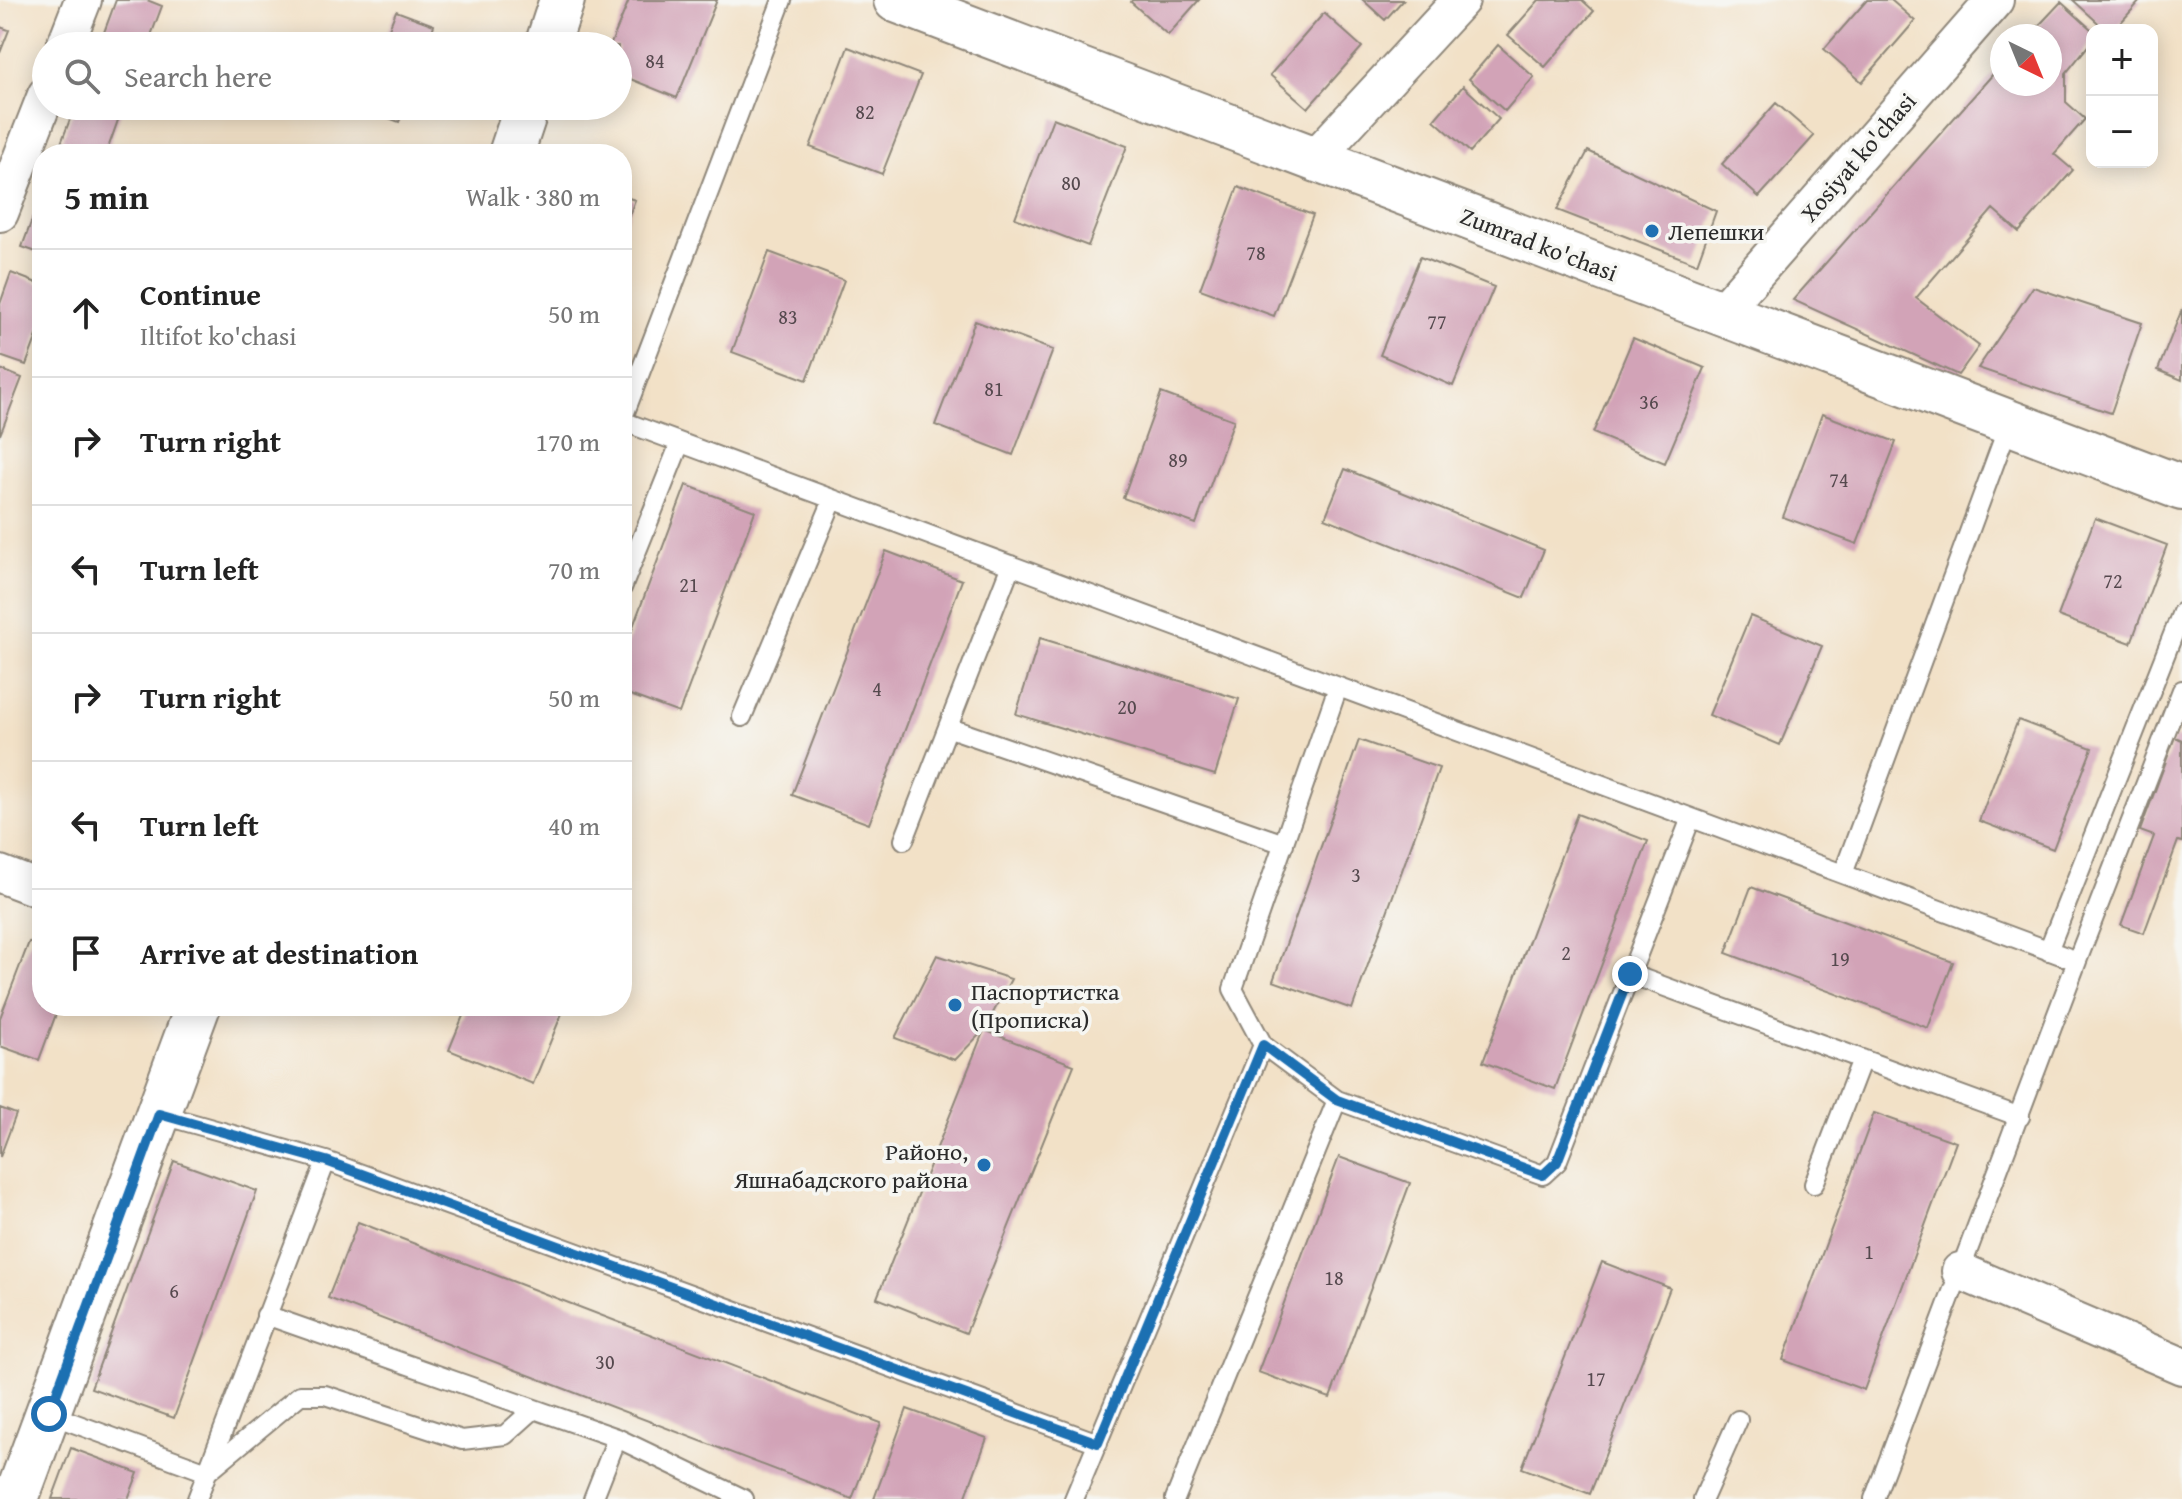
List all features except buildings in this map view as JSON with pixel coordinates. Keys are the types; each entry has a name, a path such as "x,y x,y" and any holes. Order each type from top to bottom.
{"street":[{"path":"70,32 83,0"},
{"path":"552,32 562,0"},
{"name":"Zumrad ko'chasi","path":"896,0 964,11 1315,158 2182,488"},
{"path":"1315,158 1461,0"},
{"name":"Xosiyat ko'chasi","path":"1720,314 1995,0"},
{"path":"0,213 36,120"},
{"path":"514,144 522,120"},
{"path":"0,874 32,886"},
{"path":"16,1499 194,1016"},
{"path":"1960,1271 2182,1366"}],"lane":[{"path":"632,394 782,0"},
{"path":"632,424 2077,961"},
{"path":"1843,874 2009,424"},
{"path":"632,563 680,443"},
{"path":"742,717 833,500"},
{"path":"904,840 1011,565"},
{"path":"2048,951 2182,612"},
{"path":"1338,687 1233,989 1263,1045 1337,1100 1543,1175 1557,1162 1691,818"},
{"path":"1874,1499 2182,690"},
{"path":"950,728 1284,844"},
{"path":"1630,974 2020,1117"},
{"path":"1074,1499 1263,1045"},
{"path":"1814,1184 1862,1059"},
{"path":"1175,1499 1337,1100"},
{"path":"159,1114 326,1161 1098,1443"},
{"path":"197,1499 326,1161"},
{"path":"266,1315 617,1438 744,1499"},
{"path":"207,1472 300,1395 325,1395 462,1440 505,1435 534,1409"},
{"path":"49,1414 207,1472"},
{"path":"1703,1499 1738,1420"},
{"path":"593,1499 617,1438"}],"place":[{"name":"Лепешки","path":"1652,231"},
{"name":"Паспортистка (Прописка)","path":"955,1005"},
{"name":"Районо, Яшнабадского района","path":"984,1165"}],"route":[{"path":"49,1414 159,1114 326,1161 1098,1443 1263,1045 1337,1100 1543,1175 1557,1162 1630,974"}]}
